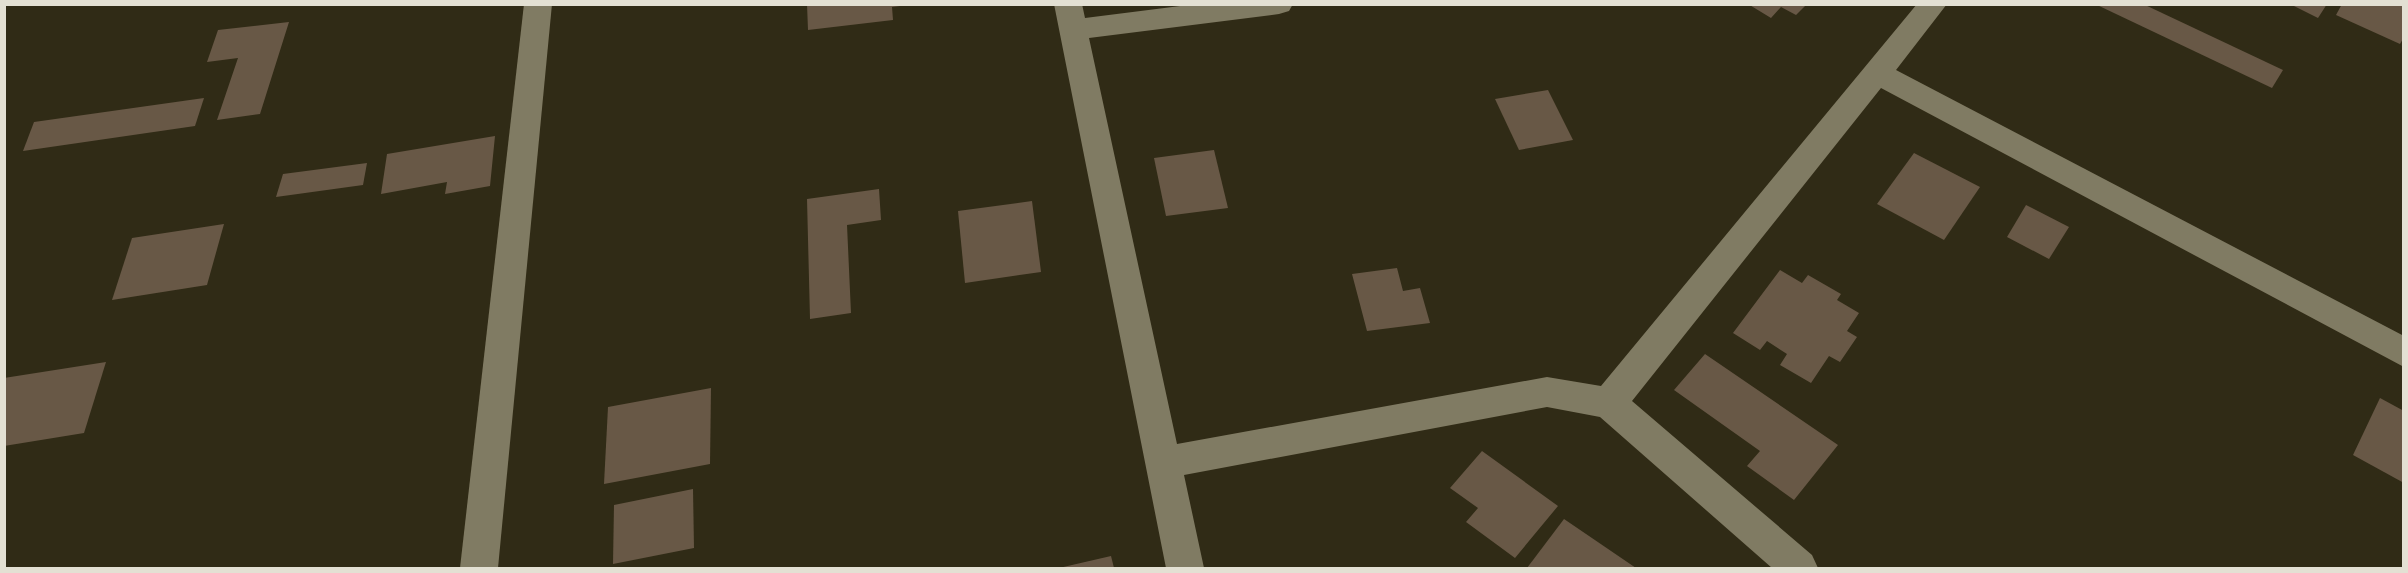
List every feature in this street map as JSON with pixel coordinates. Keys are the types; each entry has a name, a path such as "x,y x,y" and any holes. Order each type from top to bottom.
{"street":[{"path":"479,568 538,4"},
{"path":"1185,568 1070,17 1279,4"},
{"path":"1609,403 1933,4"},
{"path":"1877,73 2403,352"},
{"path":"1163,464 1547,392 1609,403 1799,568"}],"building":[{"path":"807,4 900,4 900,6 892,7 893,20 808,30"},
{"path":"1748,4 1807,4 1796,15 1781,7 1771,18"},
{"path":"2095,4 2143,4 2283,70 2272,88"},
{"path":"2290,4 2327,4 2318,18"},
{"path":"2342,4 2404,4 2404,37 2400,44 2336,15"},
{"path":"289,22 260,114 217,120 238,58 207,62 218,30"},
{"path":"1548,90 1573,140 1519,150 1495,99"},
{"path":"204,98 195,126 23,151 34,122"},
{"path":"495,136 490,186 445,194 447,182 381,194 387,154"},
{"path":"1214,150 1228,208 1166,216 1154,158"},
{"path":"1914,153 1980,187 1944,240 1877,204"},
{"path":"367,163 363,185 276,197 283,174"},
{"path":"879,189 881,220 847,225 851,313 810,319 807,199"},
{"path":"1032,201 1041,272 965,283 958,211"},
{"path":"2026,205 2069,227 2049,259 2007,237"},
{"path":"224,224 207,285 112,300 132,238"},
{"path":"1397,268 1403,291 1420,288 1430,323 1367,331 1352,274"},
{"path":"1780,270 1802,283 1808,275 1841,294 1837,300 1859,313 1847,331 1857,337 1840,362 1829,356 1811,383 1780,365 1787,354 1767,341 1760,350 1733,333"},
{"path":"1705,354 1838,445 1794,500 1747,466 1760,451 1674,390"},
{"path":"106,362 84,433 4,446 4,378"},
{"path":"711,388 710,464 604,484 608,407"},
{"path":"2380,398 2404,411 2404,483 2353,455"},
{"path":"1482,451 1558,506 1515,558 1466,522 1478,508 1450,488"},
{"path":"693,489 694,548 613,564 614,505"},
{"path":"1564,519 1636,568 1527,568"},
{"path":"1111,556 1114,568 1059,568"}]}
